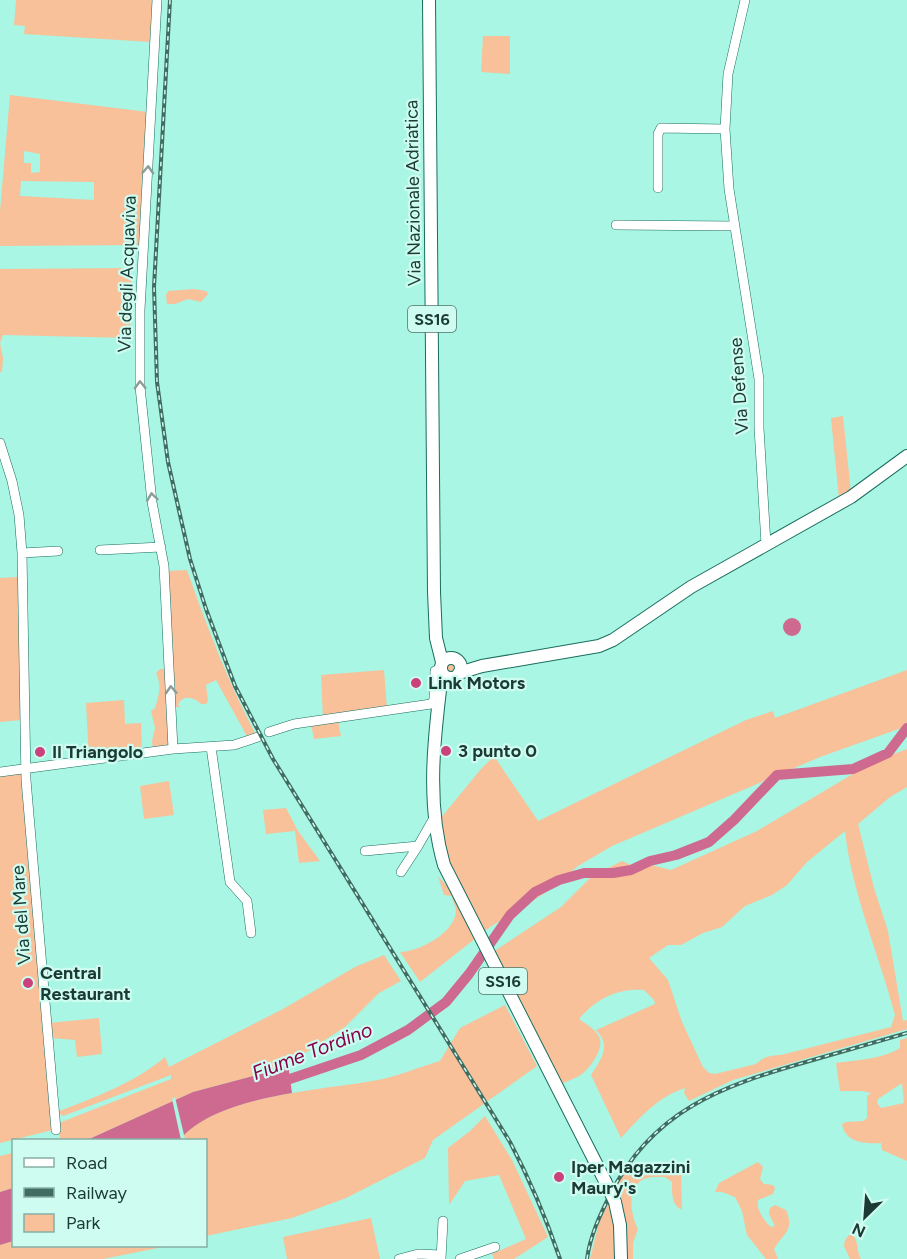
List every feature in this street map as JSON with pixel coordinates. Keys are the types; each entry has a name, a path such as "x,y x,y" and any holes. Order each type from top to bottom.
{"main road":[{"name":"Via Nazionale Adriatica","path":"429,0 436,638 447,664"},
{"path":"482,666 447,664 449,678 482,666 599,646 613,640 691,587 851,497 907,456"},
{"name":"SS16","path":"447,664 438,702 433,774 435,822 444,865 547,1064 615,1202 620,1225 621,1255"},
{"path":"438,702 458,675"}],"street":[{"name":"Via degli Acquaviva","path":"157,0 140,310 140,387 149,475 164,566 173,749"},
{"name":"Via Defense","path":"745,0 728,74 725,129 735,226 759,379 759,428 766,544"},
{"path":"658,188 658,134 661,128 725,129"},
{"path":"616,225 735,226"},
{"name":"Via del Mare","path":"0,443 12,481 19,515 22,553 26,769 56,1130"},
{"path":"100,550 161,547"},
{"path":"22,553 58,551"},
{"path":"269,732 294,724 431,704 434,700 435,671 447,664"},
{"path":"0,772 173,749 234,745 258,737"},
{"path":"211,747 230,882 247,901 250,933"},
{"path":"401,872 435,822"},
{"path":"365,850 418,846"},
{"path":"399,1259 418,1254 441,1257 443,1221"},
{"path":"460,1259 495,1247"}],"green space":[{"path":"16,0 153,0 151,42 24,34 25,26 14,25"},
{"path":"483,36 510,36 510,74 481,72"},
{"path":"10,95 148,112 139,245 0,246 0,211","holes":["24,151 40,154 40,172 31,173 31,163 24,163","21,181 94,182 94,200 20,196"]},
{"path":"132,268 130,338 3,335 0,343 0,269"},
{"path":"194,289 206,291 208,294 201,302 188,299 175,304 167,304 168,291"},
{"path":"0,343 3,358 2,372 0,372"},
{"path":"843,416 851,493 839,499 831,418"},
{"path":"187,570 218,654 256,735 248,738 216,680 206,685 208,701 206,704 188,698 180,701 178,705 181,707 175,707 167,571"},
{"path":"18,577 22,720 0,722 0,578"},
{"path":"451,659 457,661 459,667 457,673 451,675 445,673 443,667 445,661"},
{"path":"160,669 167,669 171,746 153,749 155,728 151,711 155,708 159,695 156,673"},
{"path":"384,670 387,709 323,719 321,675"},
{"path":"907,670 907,726 820,757 612,846 578,866 545,893 490,927 420,982 400,952 416,949 435,940 450,926 454,918 456,910 452,896 444,895 438,876 448,887 454,899 464,895 446,856 440,819 494,756 538,821 746,720 773,711 775,718"},
{"path":"124,700 125,724 141,723 142,751 89,758 86,703"},
{"path":"338,721 341,736 314,739 311,724"},
{"path":"907,749 907,787 890,797 858,824 874,888 888,931 903,1021 907,1020 907,1029 733,1080 689,1101 684,1093 685,1088 658,1102 621,1138 591,1075 601,1058 604,1047 601,1036 596,1030 655,1004 654,1000 644,990 625,991 608,996 586,1012 579,1019 599,1036 599,1049 591,1065 583,1073 561,1084 493,952 561,907 592,876 622,861 641,870 651,865 671,870 757,831 873,762","holes":["845,831 860,901 895,1015 891,1027 771,1056 756,1064 715,1074 709,1073 703,1067 682,1022 668,980 649,958 668,945 681,945 703,933 722,927 745,906 772,895 787,885 807,862"]},
{"path":"24,772 53,1130 0,1143 0,774"},
{"path":"169,781 174,815 144,819 140,786"},
{"path":"286,808 298,831 320,861 299,863 295,831 266,834 263,810"},
{"path":"384,955 401,981 379,993 345,1027 288,1064 264,1073 193,1092 89,1139 60,1139 59,1123 171,1079 171,1075 63,1116 57,1112 127,1082 165,1057 169,1067 283,1009 355,967"},
{"path":"505,1005 537,1066 433,1140 425,1158 346,1198 292,1218 207,1236 207,1139 181,1139 196,1125 218,1113 244,1104 272,1097 378,1080 440,1061 460,1028"},
{"path":"99,1018 102,1054 77,1057 75,1040 51,1038 49,1023"},
{"path":"907,1038 907,1161 882,1150 881,1143 857,1141 847,1135 842,1124 863,1121 867,1118 867,1096 871,1093 840,1091 836,1063 886,1055 900,1048 900,1040","holes":["902,1083 904,1103 881,1108 877,1103 878,1099"]},
{"path":"485,1116 512,1160 548,1237 514,1259 494,1259 492,1254 526,1239 499,1175 465,1181 449,1205 448,1148"},
{"path":"12,1153 12,1188 0,1192 0,1156"},
{"path":"758,1162 763,1167 760,1179 764,1184 773,1185 775,1188 773,1194 758,1200 761,1215 771,1227 775,1226 769,1214 770,1208 775,1205 786,1210 788,1217 789,1227 774,1249 778,1259 766,1259 747,1235 742,1211 735,1197 715,1192 719,1183"},
{"path":"639,1163 662,1165 681,1171 682,1210 674,1202 672,1182 665,1177 647,1178 637,1184 631,1203 638,1229 633,1243 633,1259 626,1259 614,1190 627,1170"},
{"path":"609,1202 613,1206 617,1259 590,1259 599,1223"},
{"path":"371,1218 380,1259 287,1259 283,1237"},
{"path":"849,1235 855,1238 861,1259 850,1259 844,1246"},
{"path":"12,1241 12,1247 163,1247 103,1259 0,1259 0,1245"}],"shaded area":[{"path":"792,618 798,621 801,627 798,633 792,636 786,633 783,627 786,621"},
{"path":"288,1064 292,1093 247,1103 216,1114 202,1121 181,1139 89,1139 193,1092 264,1073"},
{"path":"12,1188 12,1241 0,1245 0,1192"}],"pier":[{"path":"175,1097 185,1139 181,1139 172,1099"}],"waterway":[{"name":"Fiume Tordino","path":"278,1083 361,1055 408,1030 446,1002 469,974 510,915 535,892 559,880 584,873 613,873 631,870 650,861 676,855 709,842 734,820 777,775 853,769 888,753 907,728"}],"railway":[{"path":"170,0 154,287 157,382 168,462 190,559 235,686 273,759 510,1142 537,1199 560,1259"},
{"path":"587,1259 590,1242 599,1218 627,1166 646,1142 668,1122 718,1092 745,1081 907,1033"}],"place":[{"name":"Link Motors","path":"416,683"},
{"name":"3 punto 0","path":"446,751"},
{"name":"Il Triangolo","path":"40,752"},
{"name":"Central Restaurant","path":"28,983"},
{"name":"Iper Magazzini Maury's","path":"559,1177"}]}
